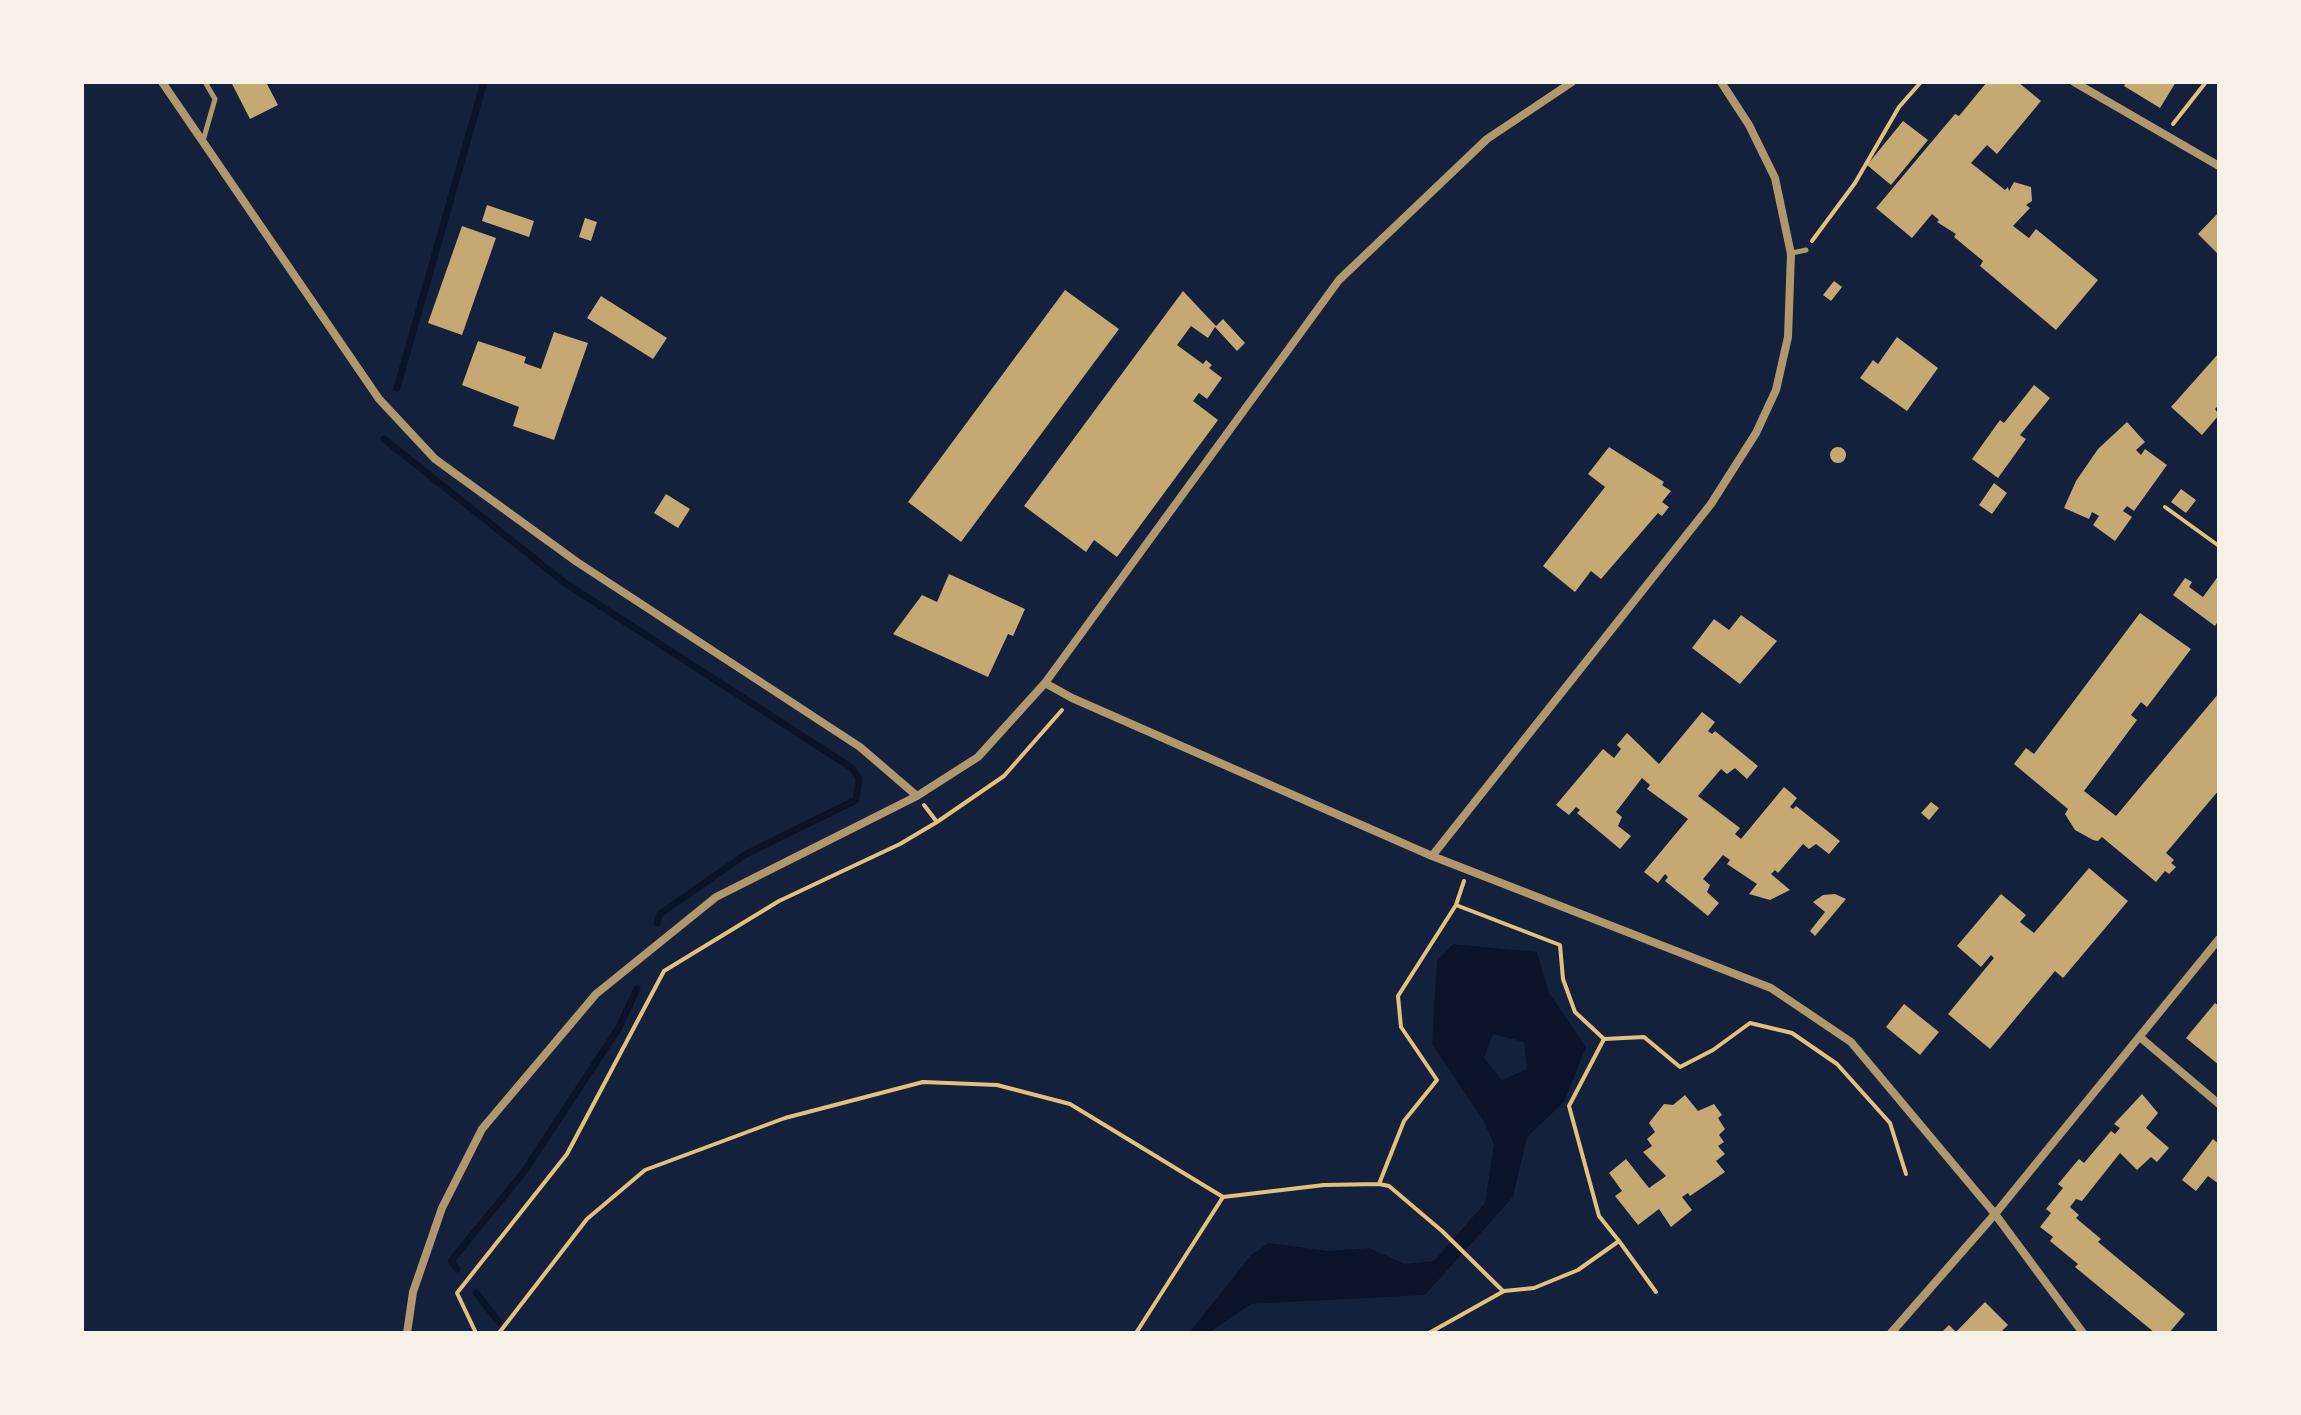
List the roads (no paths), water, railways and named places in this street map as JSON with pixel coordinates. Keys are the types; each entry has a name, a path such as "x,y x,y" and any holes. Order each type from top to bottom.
{"street":[{"path":"162,82 379,399 435,459 577,562 860,747 917,796"},
{"path":"407,1333 413,1292 442,1208 482,1129 596,994 716,897 917,796 978,757 1045,683 1339,280 1487,139 1572,82"},
{"path":"1432,856 1691,531 1756,433 1776,390 1788,337 1791,254 1775,178 1749,125 1721,82"},
{"path":"2074,82 2219,166"},
{"path":"1045,683 1072,698 1432,856 1771,988 1851,1042 1995,1214 2083,1333"},
{"path":"1891,1333 1995,1214 2219,939"},
{"path":"2141,1038 2219,1104"}],"lane":[{"path":"203,142 215,99 205,82"},
{"path":"1791,254 1806,250"}],"water":[{"path":"1453,944 1537,952 1549,993 1586,1047 1564,1102 1527,1137 1513,1197 1425,1295 1251,1304 1208,1333 1189,1333 1251,1255 1269,1243 1328,1251 1369,1248 1405,1264 1434,1261 1485,1203 1494,1144 1483,1120 1432,1044 1437,961","holes":["1493,1034 1524,1042 1527,1069 1502,1080 1484,1058"]}],"waterway":[{"path":"397,388 484,82"},
{"path":"384,439 565,583 852,768 859,778 856,800 746,854 660,914 657,923"},
{"path":"457,1269 451,1261 523,1173 618,1029 637,989"},
{"path":"476,1293 499,1322"}]}
